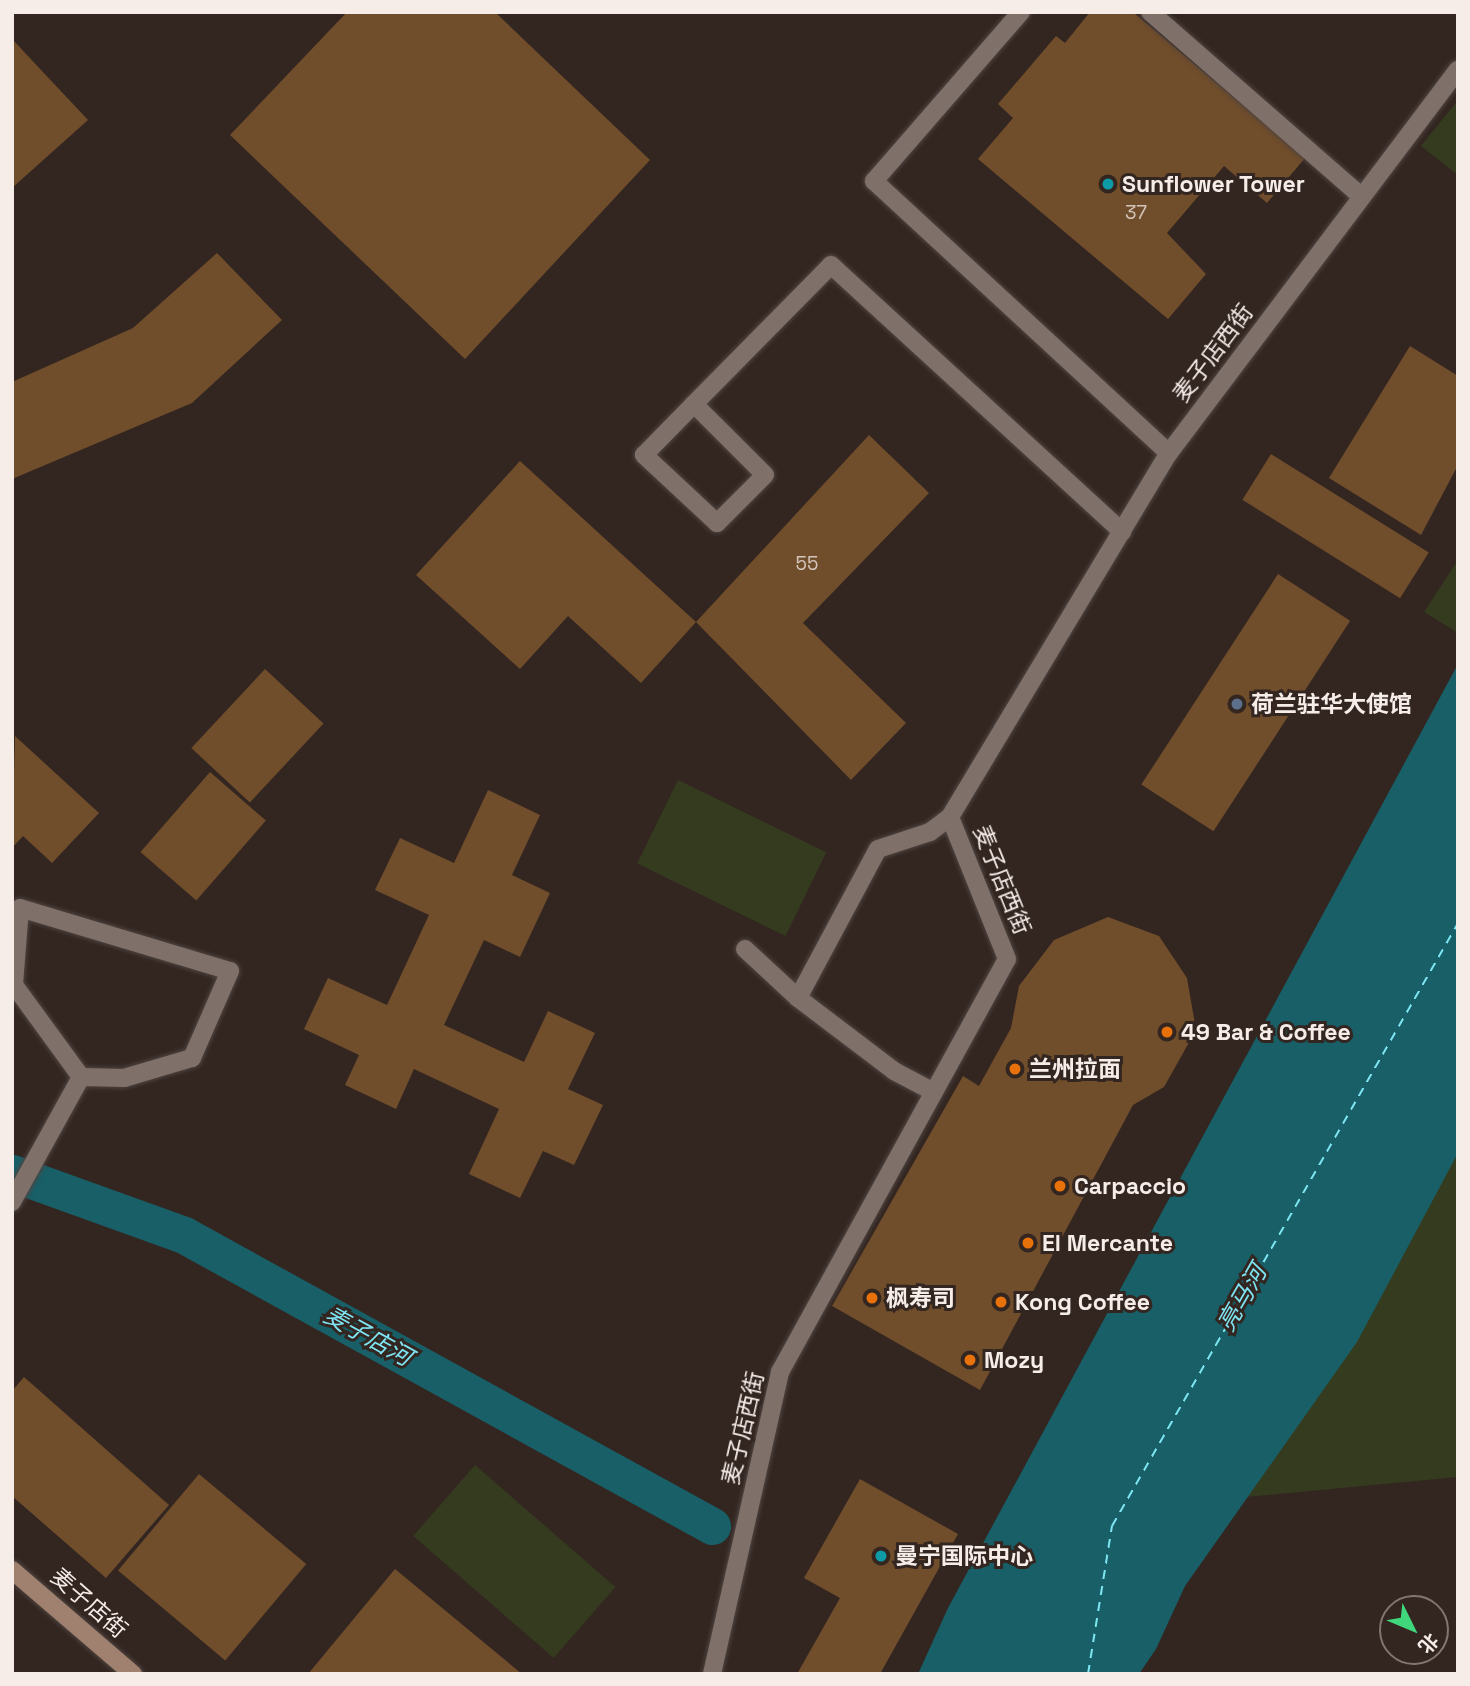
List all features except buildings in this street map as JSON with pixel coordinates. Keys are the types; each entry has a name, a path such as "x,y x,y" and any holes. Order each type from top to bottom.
{"street":[{"path":"1021,12 874,181 1169,453"},
{"path":"1150,12 1361,195"},
{"name":"麦子店西街","path":"712,1674 780,1371 1007,959 950,817 1169,453 1361,195 1458,70"},
{"path":"694,404 765,475 716,523 644,455 694,404 831,265 1122,532"},
{"path":"798,998 878,849 930,832 950,817"},
{"path":"20,908 230,971 192,1058 124,1078 81,1077 14,985 20,908"},
{"path":"745,949 798,998 894,1071 934,1092"},
{"path":"15,1201 81,1077"},
{"name":"麦子店街","path":"12,1570 133,1674"}],"green space":[{"path":"1458,100 1458,175 1421,146"},
{"path":"1458,560 1458,633 1424,612"},
{"path":"678,780 826,852 786,936 637,864"},
{"path":"1458,1140 1458,1477 1234,1498"},
{"path":"475,1465 615,1587 554,1658 413,1536"}],"water":[{"name":"亮马河","path":"1458,664 1458,1153 1357,1342 1185,1586 1156,1649 1139,1674 918,1674 948,1608"}],"waterway":[{"name":"麦子店河","path":"12,1173 184,1235 712,1526"}],"ferry route":[{"path":"1088,1674 1112,1526 1458,923"}],"place":[{"name":"Sunflower Tower","path":"1108,184"},
{"name":"荷兰驻华大使馆","path":"1237,704"},
{"name":"49 Bar & Coffee","path":"1167,1032"},
{"name":"兰州拉面","path":"1015,1069"},
{"name":"Carpaccio","path":"1060,1186"},
{"name":"El Mercante","path":"1028,1243"},
{"name":"枫寿司","path":"872,1298"},
{"name":"Kong Coffee","path":"1001,1302"},
{"name":"Mozy","path":"970,1360"},
{"name":"曼宁国际中心","path":"881,1556"}]}
